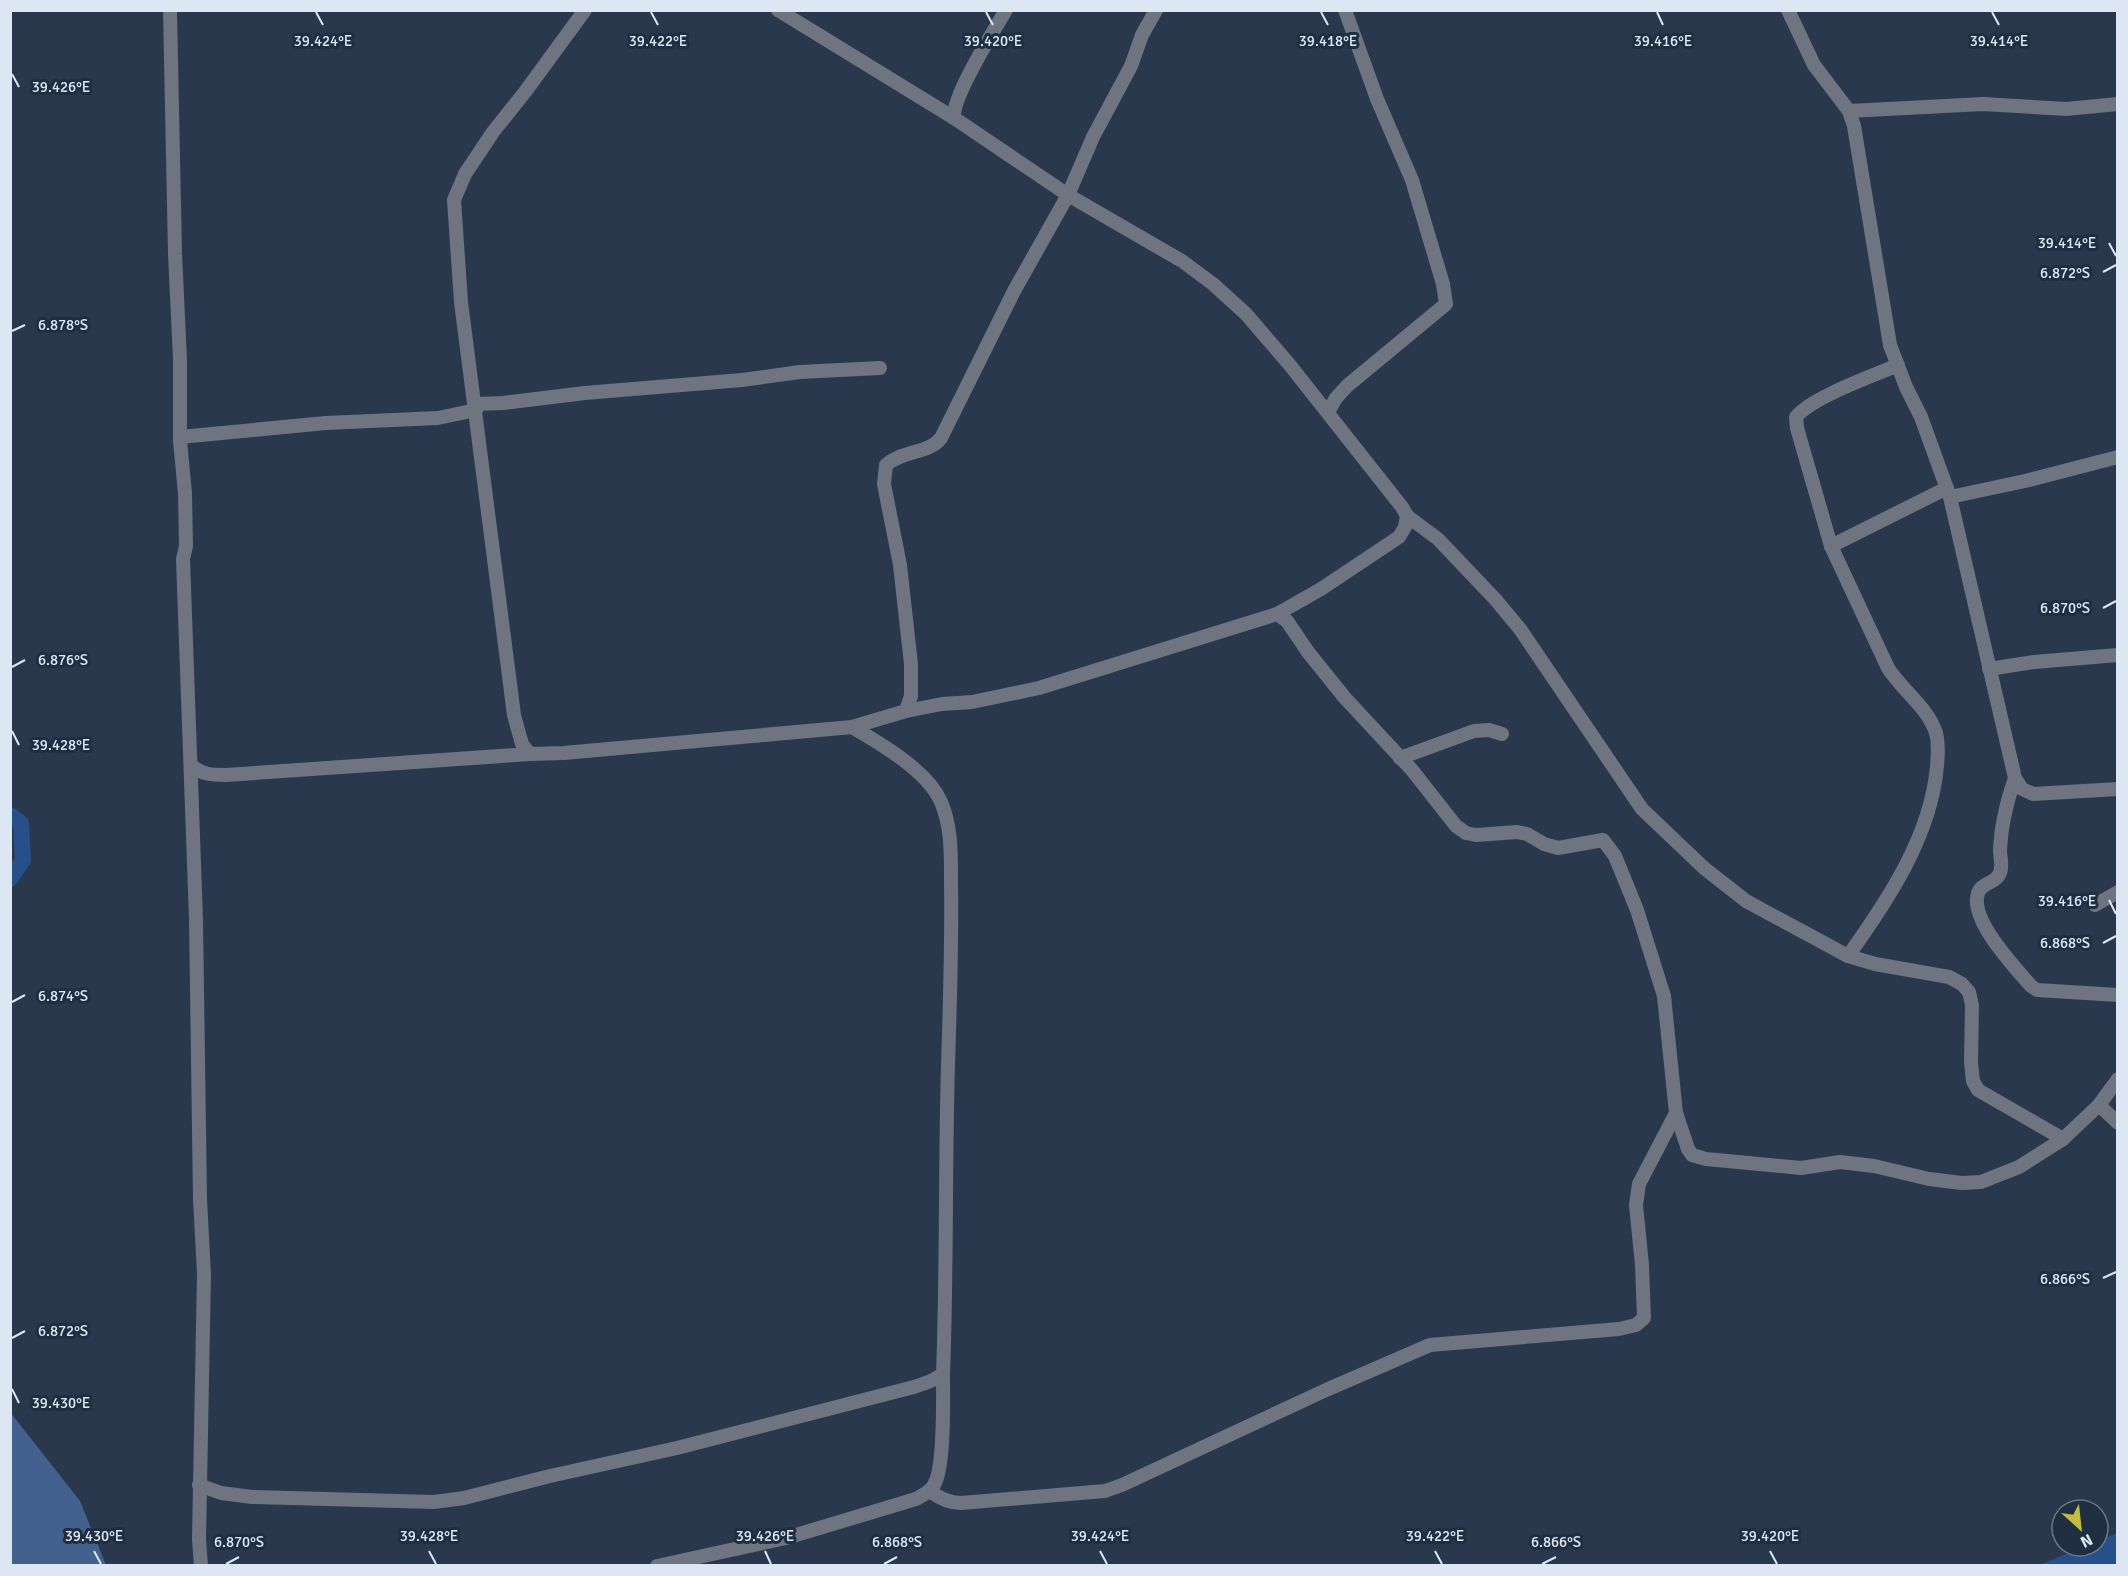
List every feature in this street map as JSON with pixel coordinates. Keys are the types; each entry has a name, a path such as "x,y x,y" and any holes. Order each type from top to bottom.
{"street":[{"path":"170,10 180,437 185,493 186,546 183,559 196,920 200,1199 204,1274 199,1485 201,1566"},
{"path":"530,754 522,744 514,716 461,303 454,200 465,174 493,132 585,10"},
{"path":"778,10 954,118 1068,195 1182,261 1214,284 1246,314 1328,412 1407,516 1429,531 1470,572 1520,628 1642,809 1704,868 1746,901 1848,956 1892,968 1949,977 1962,984 1969,992 1972,1005 1971,1062 1973,1081 1978,1090 2063,1139"},
{"path":"954,118 955,105 1005,10"},
{"path":"906,711 911,696 911,664 900,565 884,484 886,465 902,455 932,447 941,438 1014,291 1068,195 1093,137 1131,66 1142,35 1156,10"},
{"path":"1328,412 1336,398 1347,386 1446,304 1443,284 1412,180 1377,99 1346,10"},
{"path":"1788,10 1814,65 1849,111 1854,126 1890,345 1921,417 1949,492 2015,778 2022,789 2032,794 2118,789"},
{"path":"1849,111 1983,105 2066,109 2118,104"},
{"path":"1848,956 1881,910 1924,825 1935,791 1938,745 1936,732 1927,714 1896,681 1888,668 1832,546 1797,428 1796,417 1801,411 1829,396 1898,365"},
{"path":"180,437 326,423 394,418 438,418 476,407 585,393 742,380 800,372 880,369"},
{"path":"1832,546 1949,492 2025,481 2118,457"},
{"path":"191,765 200,772 226,775 564,753 852,727 906,711 942,704 972,702 1039,688 1277,614 1321,589 1399,537 1405,527 1407,516"},
{"path":"1277,614 1287,621 1308,652 1345,698 1400,758 1456,826 1466,833 1476,835 1516,832 1527,834 1544,844 1558,848 1603,840 1610,847 1637,910 1664,996 1676,1113 1692,1155 1706,1159 1801,1168 1840,1162 1874,1166 1929,1179 1962,1183 1981,1182 2019,1167 2063,1139 2100,1105 2118,1079"},
{"path":"1989,669 2034,662 2118,656"},
{"path":"657,1566 786,1538 916,1499 930,1491 938,1476 942,1436 952,907 948,824 941,801 912,766 883,745 852,727"},
{"path":"1400,758 1474,731 1489,730 1502,734"},
{"path":"2015,778 2006,805 2000,849 2000,875 1995,881 1980,889 1977,895 1978,914 1996,942 2031,986 2037,990 2118,995"},
{"path":"2095,905 2118,892"},
{"path":"2100,1105 2118,1123"},
{"path":"930,1491 950,1503 962,1503 1105,1491 1430,1345 1619,1329 1636,1325 1644,1318 1645,1306 1636,1205 1639,1184 1676,1113"},
{"path":"199,1485 220,1493 252,1497 434,1502 464,1498 667,1450 914,1387 943,1374"}],"shaded area":[{"path":"10,1412 80,1501 106,1565 11,1565"},
{"path":"2117,1533 2117,1565 2039,1565 2056,1558 2110,1558 2110,1536"}],"waterway":[{"path":"10,815 21,823 23,860 10,879"}]}
